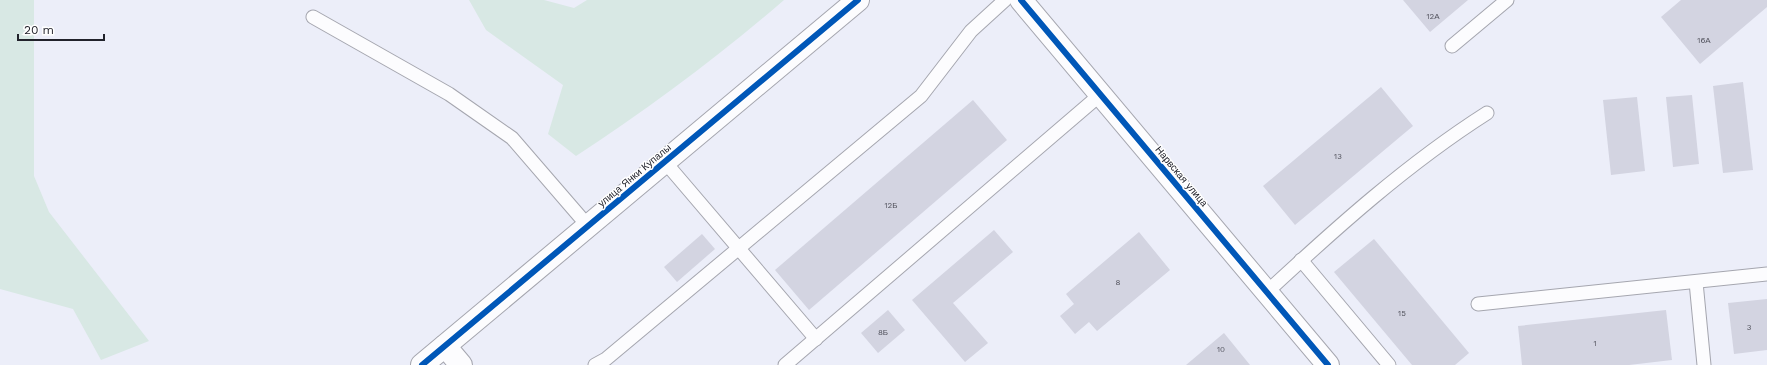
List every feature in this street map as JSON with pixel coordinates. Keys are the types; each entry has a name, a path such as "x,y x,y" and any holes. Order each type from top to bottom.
{"street":[{"name":"улица Янки Купалы","path":"422,365 858,0"},
{"name":"Нарвская улица","path":"1021,0 1328,365"},
{"path":"445,346 460,365"}],"lane":[{"path":"604,363 921,96 971,31 1005,0"},
{"path":"1452,46 1507,0"},
{"path":"313,18 449,94 512,138 588,226"},
{"path":"785,365 1101,94"},
{"path":"1267,292 1335,230 1447,139 1487,113"},
{"path":"665,162 816,339"},
{"path":"1301,260 1389,365"},
{"path":"1478,304 1767,274"},
{"path":"1696,282 1704,365"}],"shaded area":[{"path":"0,0 34,0 34,176 49,212 149,341 101,360 73,309 0,289"},
{"path":"469,0 544,0 574,8 587,0 784,0 734,42 682,82 630,120 576,156 548,134 563,85 486,30"}],"building":[{"path":"1403,0 1468,0 1430,32"},
{"path":"1681,0 1767,0 1767,7 1700,64 1661,17"},
{"path":"1743,82 1753,170 1723,173 1713,86"},
{"path":"1381,87 1413,126 1295,225 1263,186"},
{"path":"1692,95 1699,164 1673,167 1666,97"},
{"path":"1637,97 1645,171 1611,175 1603,100"},
{"path":"973,100 1007,140 809,310 775,270"},
{"path":"994,230 1013,252 953,303 988,343 965,362 912,300"},
{"path":"1139,232 1170,270 1097,331 1089,322 1075,334 1060,316 1074,304 1066,294"},
{"path":"702,234 715,249 677,282 664,267"},
{"path":"1374,239 1469,353 1455,365 1412,365 1334,272"},
{"path":"1767,299 1767,350 1734,354 1728,303"},
{"path":"888,310 905,330 878,353 861,333"},
{"path":"1666,310 1672,360 1629,365 1522,365 1518,326"},
{"path":"1224,333 1250,365 1186,365"}],"cycle path":[{"path":"422,365 858,0"},
{"path":"1021,0 1328,365"}]}
